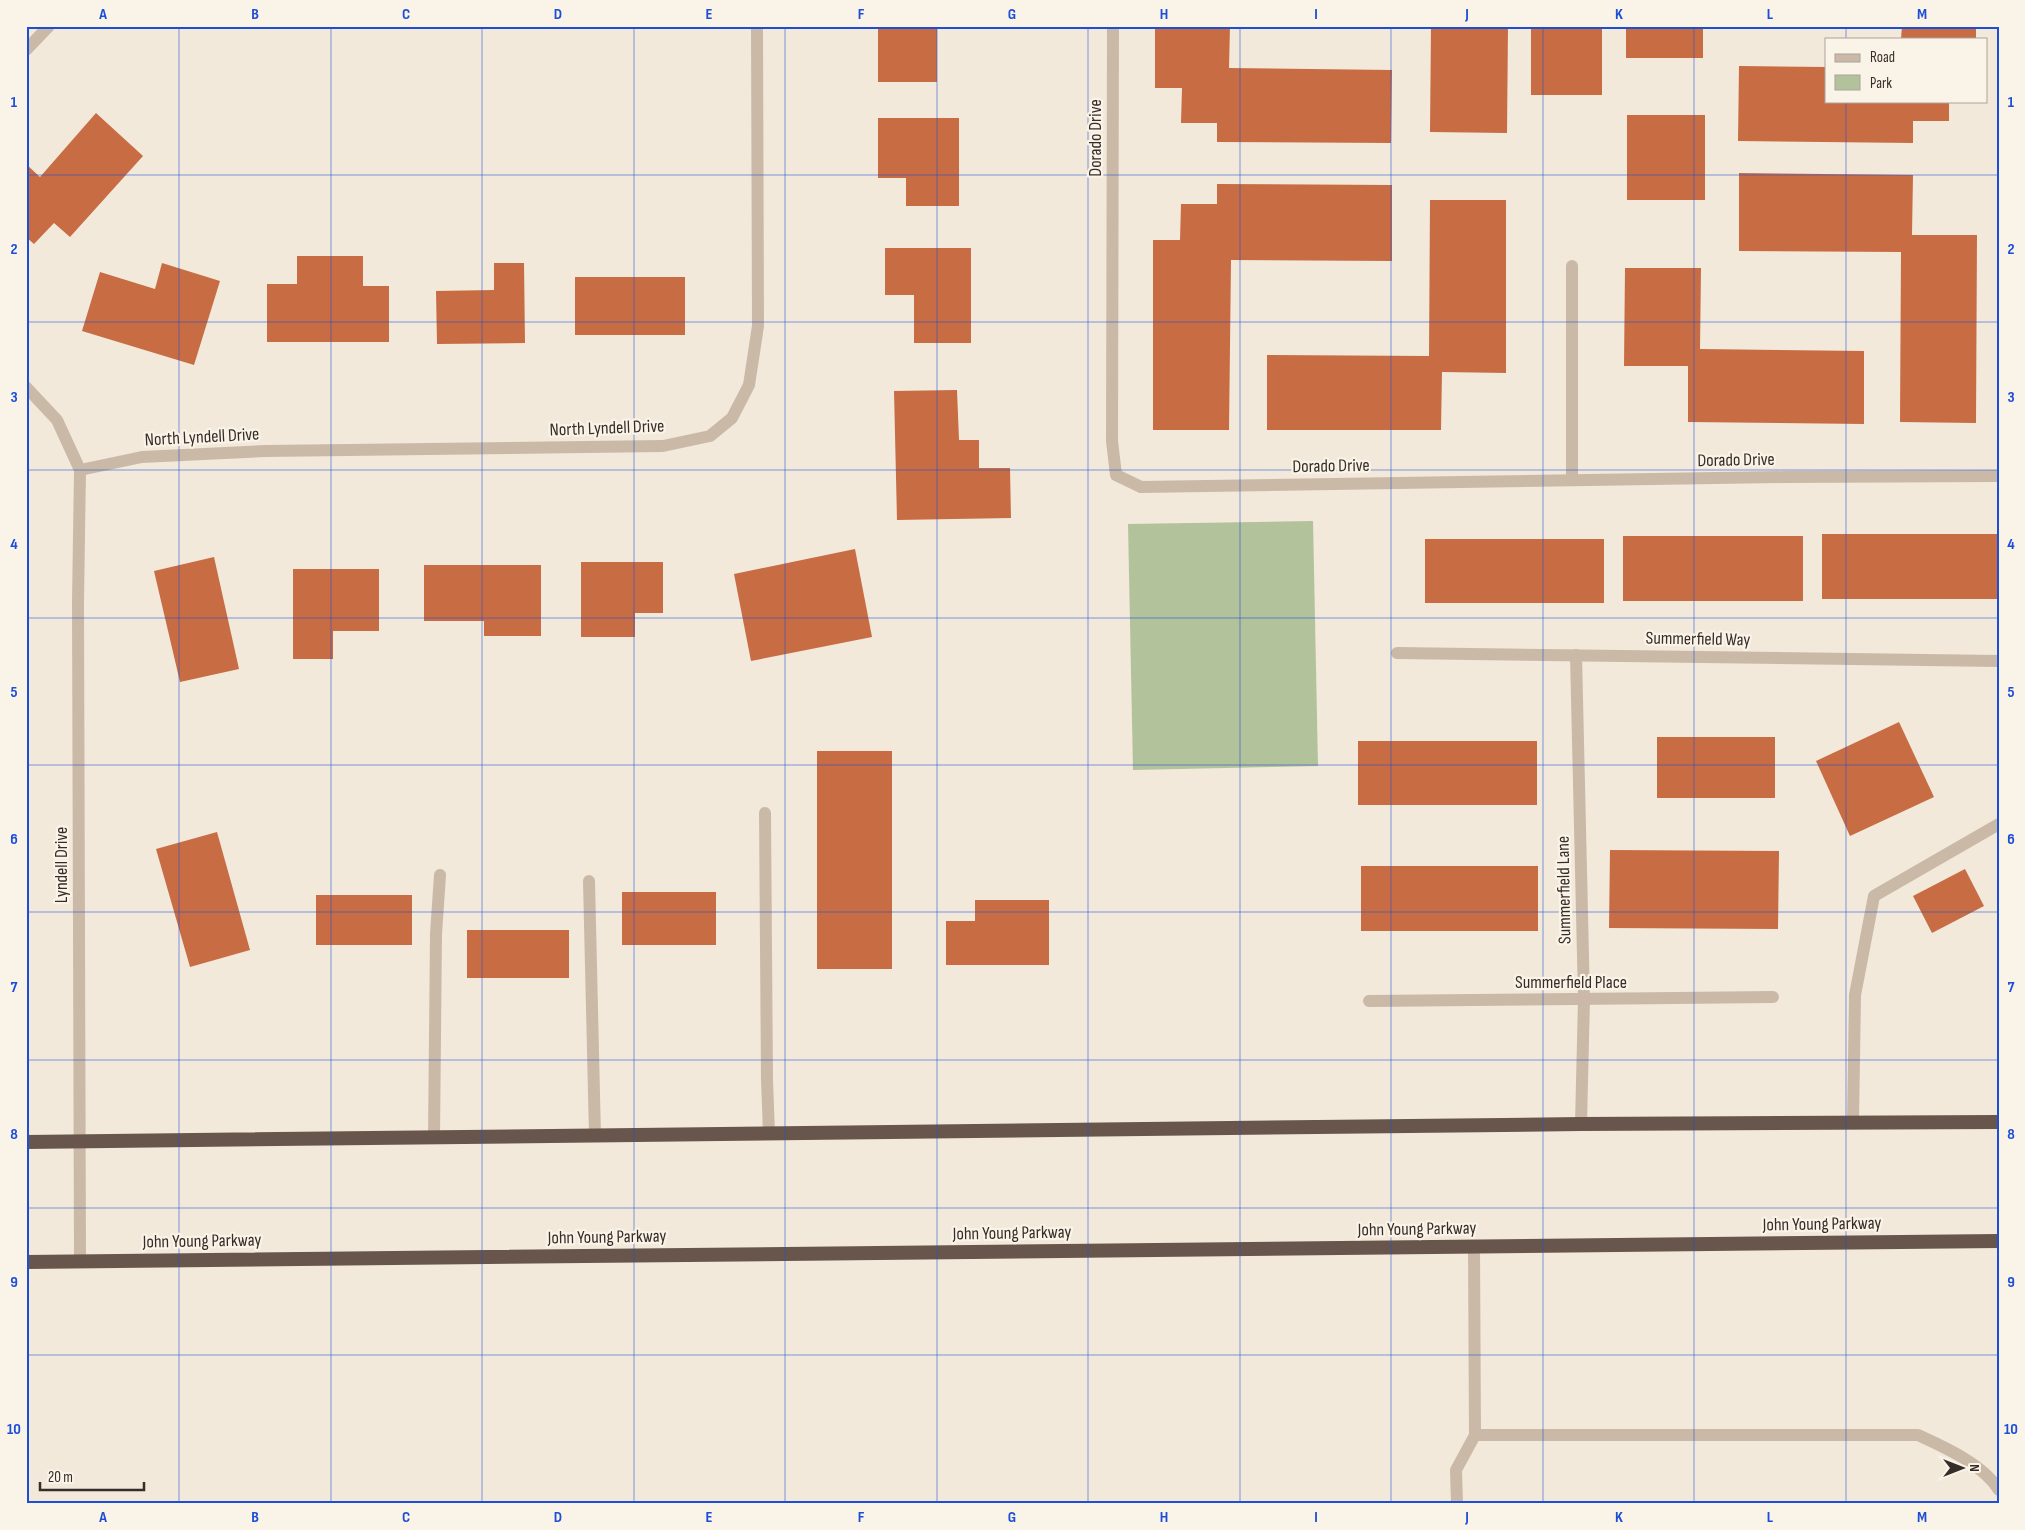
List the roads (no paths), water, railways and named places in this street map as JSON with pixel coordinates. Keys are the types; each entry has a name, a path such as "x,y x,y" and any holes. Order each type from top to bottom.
{"highway":[{"path":"26,1142 1581,1124 1999,1122"},
{"name":"John Young Parkway","path":"26,1262 1999,1241"}],"street":[{"path":"26,50 49,26"},
{"name":"North Lyndell Drive","path":"80,470 142,457 265,451 663,446 710,436 732,418 749,385 758,326 757,26"},
{"name":"Dorado Drive","path":"1113,26 1112,440 1116,475 1140,487 1999,476"},
{"path":"1572,266 1572,480"},
{"path":"26,387 57,420 80,470"},
{"name":"Lyndell Drive","path":"80,470 78,603 78,1142 80,1262"},
{"name":"Summerfield Way","path":"1397,653 1999,662"},
{"name":"Summerfield Lane","path":"1576,655 1584,999 1581,1124"},
{"path":"765,813 769,1134"},
{"path":"1854,1123 1855,995 1874,896 1999,824"},
{"path":"434,1138 436,934 440,875"},
{"path":"589,881 595,1136"},
{"name":"Summerfield Place","path":"1369,1001 1773,997"},
{"path":"1457,1504 1456,1470 1475,1435 1474,1247"},
{"path":"1475,1435 1918,1435 1953,1451 1993,1480 1999,1490"}]}
